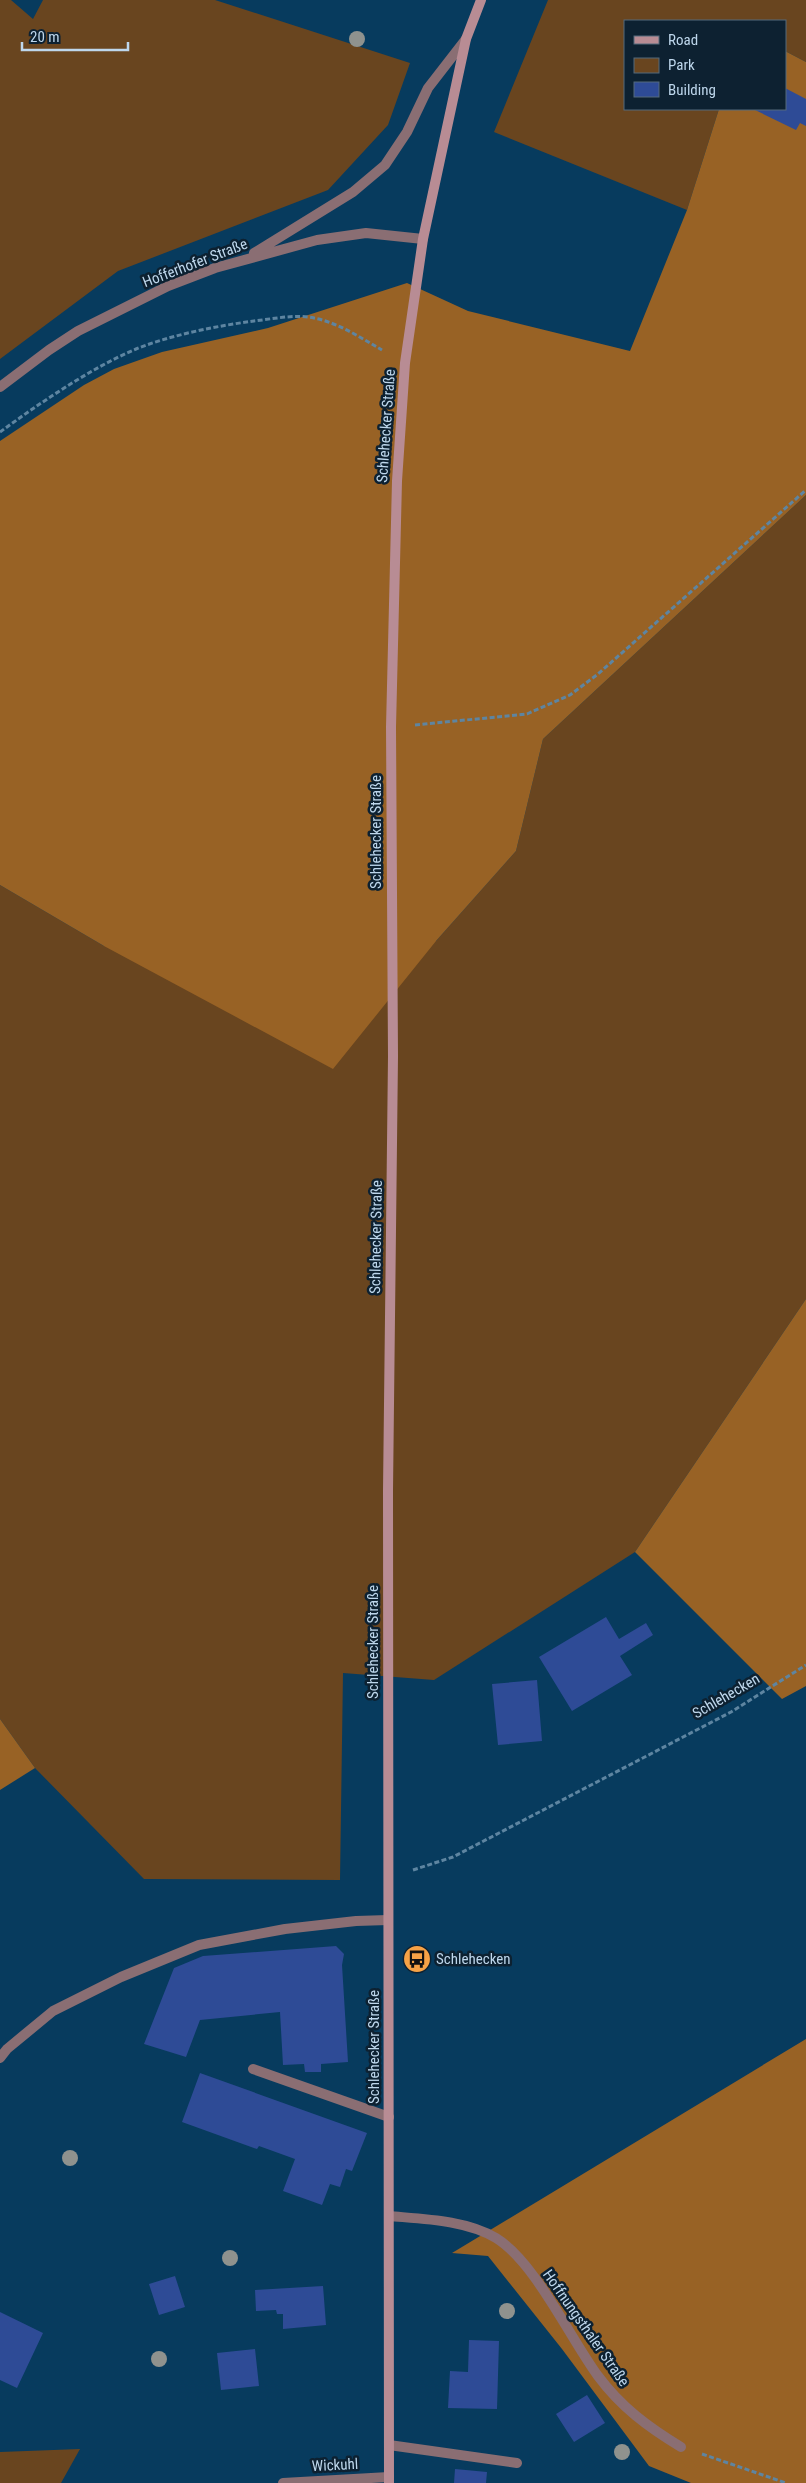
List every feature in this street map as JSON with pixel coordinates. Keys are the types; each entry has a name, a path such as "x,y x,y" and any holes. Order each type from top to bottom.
{"main road":[{"name":"Schlehecker Straße","path":"389,2480 388,1491 393,1056 391,727 397,481 405,363 424,240 466,39 481,0"}],"street":[{"path":"244,258 353,192 385,165 406,132 428,88 466,39"},
{"name":"Hofferhofer Straße","path":"0,387 78,331 168,286 244,258 317,240 366,233 424,240"},
{"path":"0,2058 53,2011 121,1977 199,1945 285,1929 356,1921 388,1920"},
{"path":"253,2070 389,2117"},
{"name":"Hoffnungsthaler Straße","path":"389,2216 451,2221 496,2238 518,2258 536,2281 597,2375 625,2408 650,2429 681,2446"},
{"path":"389,2445 517,2463"},
{"name":"Wickuhl","path":"283,2483 389,2480"}],"path":[{"path":"0,432 58,393 136,349 218,326 276,318 313,318 344,329 405,363"},
{"path":"391,727 527,714 570,695 598,674 806,490"},
{"name":"Schlehecken","path":"389,1879 453,1857 731,1712 806,1665"},
{"path":"681,2446 786,2483"}],"green space":[{"path":"0,0 11,0 33,19 43,0 215,0 410,63 388,125 328,190 118,271 0,359"},
{"path":"548,0 806,0 806,62 786,52 786,20 624,20 624,110 719,110 687,210 494,132"},
{"path":"806,495 806,1299 635,1552 434,1680 343,1673 340,1880 144,1879 35,1768 0,1719 0,885 104,946 436,941 516,851 543,739"},
{"path":"80,2449 61,2483 0,2483 0,2452"}],"shaded area":[{"path":"786,52 806,62 806,495 543,739 516,851 436,941 333,1069 104,946 0,885 0,441 84,385 114,369 162,352 268,328 407,283 468,311 630,351 687,210 719,110 786,110"},
{"path":"806,1299 806,1686 782,1699 635,1552"},
{"path":"0,1719 35,1768 0,1790"},
{"path":"806,2039 806,2483 691,2483 649,2466 562,2349 488,2256 452,2253"}],"building":[{"path":"786,89 806,99 806,126 800,123 796,130 755,110 786,110"},
{"path":"606,1617 619,1639 646,1623 653,1635 620,1656 632,1675 572,1711 539,1657"},
{"path":"537,1680 542,1741 498,1745 492,1684"},
{"path":"336,1946 344,1954 342,1965 348,2062 321,2064 321,2072 305,2072 304,2064 283,2065 280,2012 200,2020 186,2057 144,2044 174,1968 203,1956"},
{"path":"200,2073 367,2133 352,2171 346,2169 340,2187 330,2184 322,2205 283,2191 295,2159 259,2146 257,2149 182,2122"},
{"path":"175,2276 185,2307 159,2315 149,2284"},
{"path":"323,2286 326,2325 283,2329 283,2314 277,2314 276,2310 256,2311 255,2290"},
{"path":"0,2312 43,2333 17,2388 0,2380"},
{"path":"469,2340 499,2341 497,2409 448,2408 450,2371 468,2372"},
{"path":"255,2349 259,2386 221,2390 217,2353"},
{"path":"587,2395 605,2423 574,2442 556,2414"},
{"path":"455,2469 487,2472 486,2483 454,2483"}],"place":[{"name":"Schlehecken","path":"417,1959"}]}
